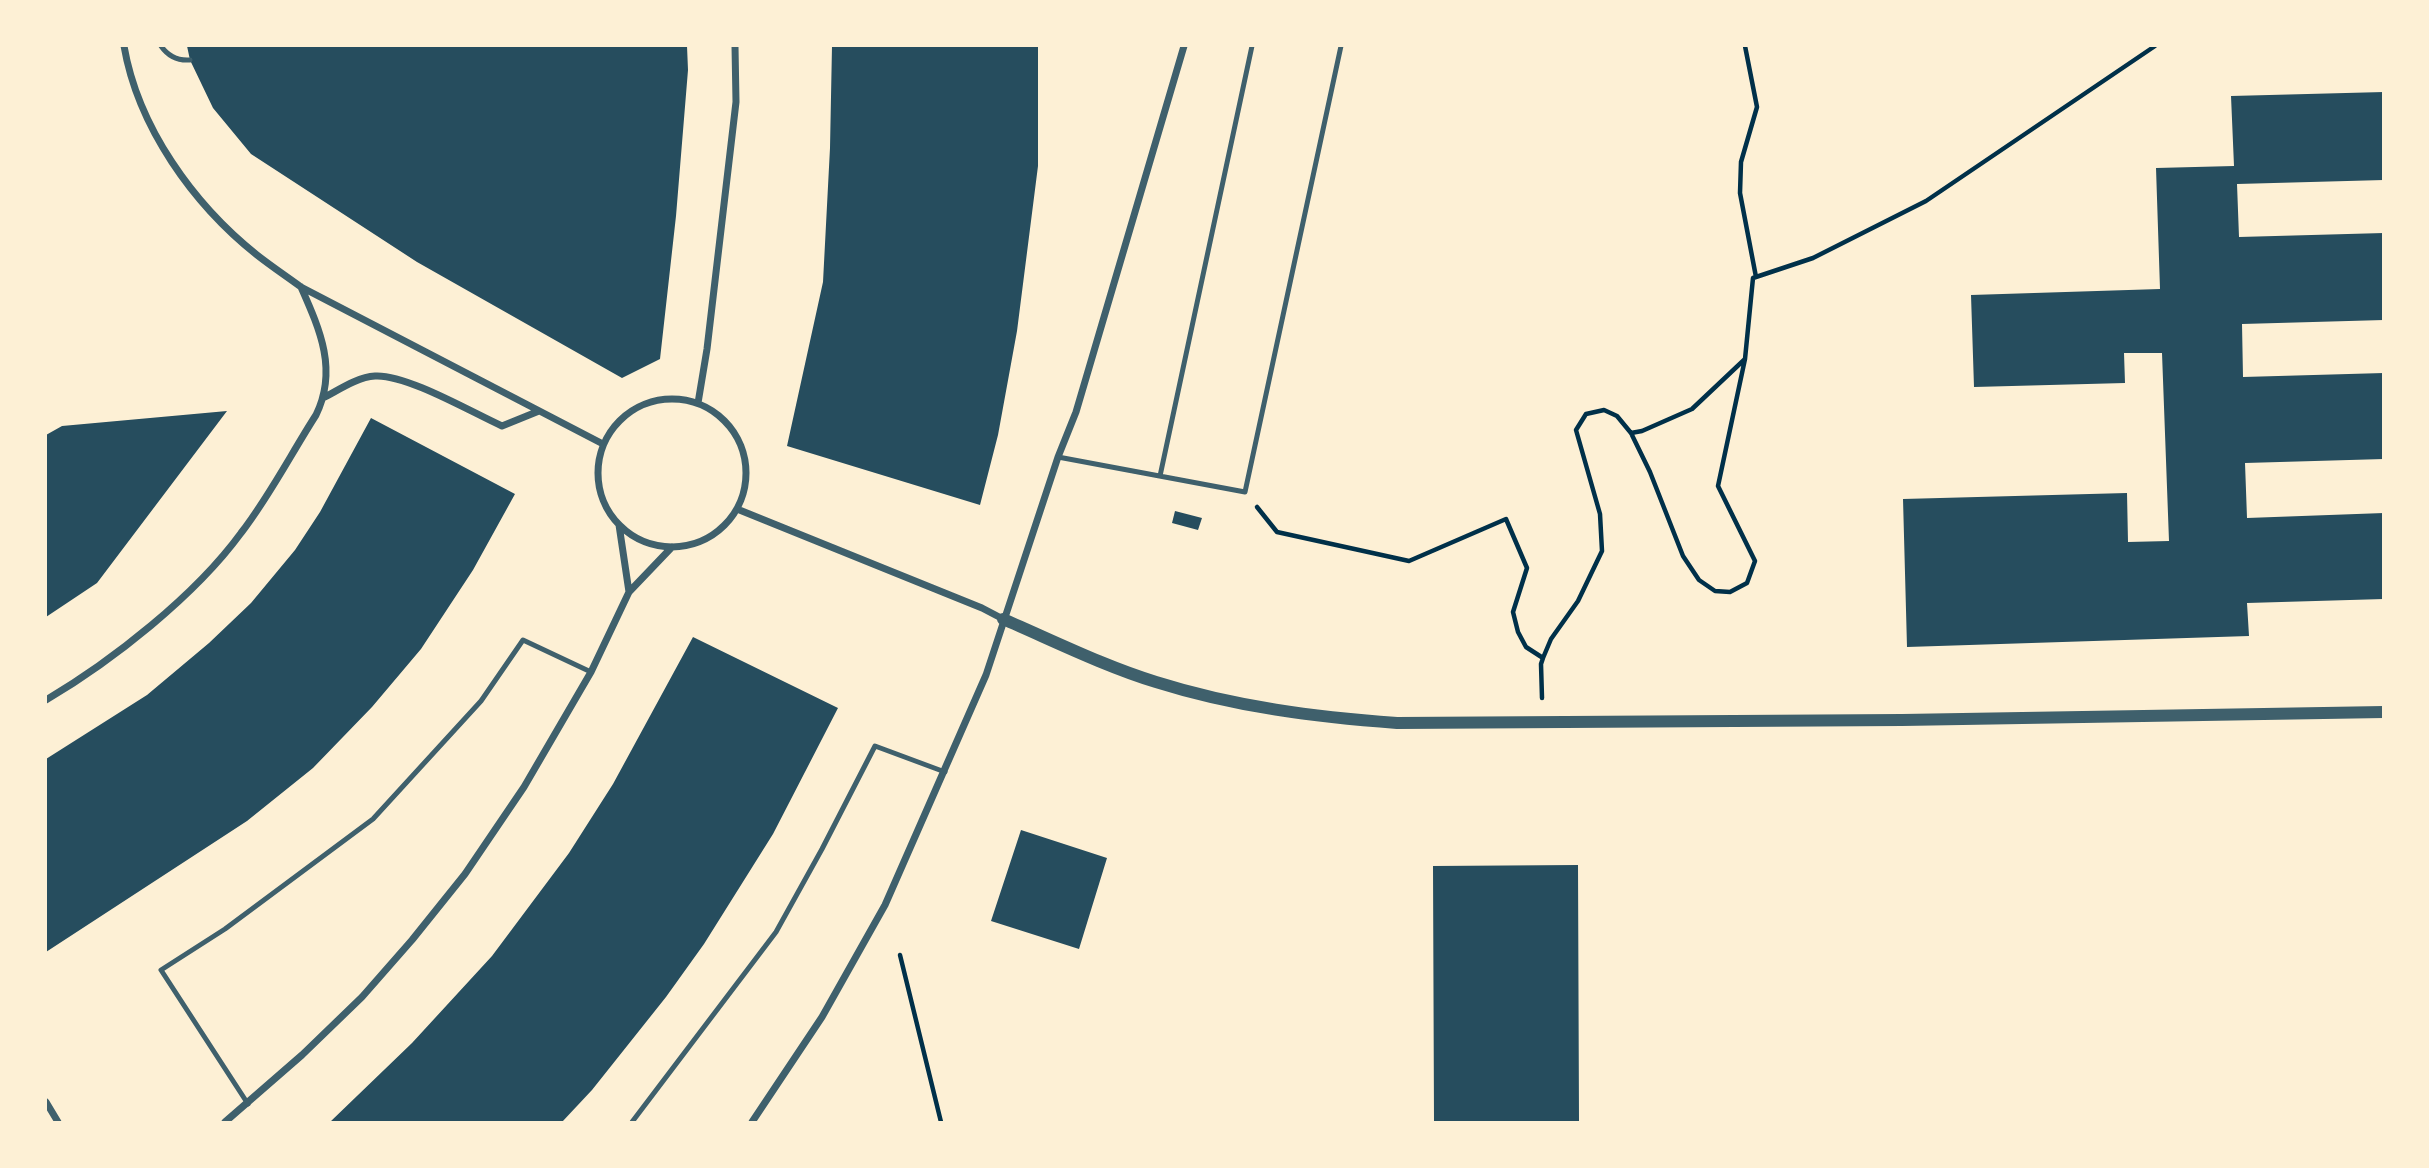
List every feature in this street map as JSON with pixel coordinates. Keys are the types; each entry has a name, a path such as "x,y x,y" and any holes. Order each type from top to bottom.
{"street":[{"path":"124,46 136,89 152,127 173,162 195,192 256,254 301,287 603,444"},
{"path":"698,403 707,349 736,102 735,46"},
{"path":"752,1122 821,1017 885,905 986,675 1058,457 1076,412 1184,46"},
{"path":"46,700 104,662 164,614 209,570 241,533 316,415 325,397 326,355 321,331 301,287"},
{"path":"325,397 374,376 398,377 502,426 538,411"},
{"path":"674,398 698,403 716,413 734,433 741,446 746,464 744,492 727,524 713,536 692,544 672,547 647,543 632,536 608,512 598,481 597,466 603,444 615,425 629,411 646,403 674,398"},
{"path":"737,509 982,608 1003,620 1155,682 1239,704 1315,716 1397,723 1544,723 2384,712"},
{"path":"619,525 629,592"},
{"path":"225,1122 303,1055 362,997 465,874 524,787 591,672 629,592 672,547"},
{"path":"46,1102 58,1122"}],"lane":[{"path":"161,46 179,61 190,60"},
{"path":"1160,476 1252,46"},
{"path":"1058,457 1245,492 1341,46"},
{"path":"248,1104 161,970 225,929 373,818 481,701 523,639 591,672"},
{"path":"632,1122 776,932 874,746 945,772"}],"path":[{"path":"1745,46 1757,107 1741,162 1740,193 1756,277"},
{"path":"1544,723 1543,658 1551,639 1578,601 1602,551 1600,514 1576,430 1586,414 1604,410 1617,416 1631,433 1650,472 1683,556 1699,580 1715,591 1730,592 1747,583 1755,561 1718,486 1745,359 1753,278 1813,258 1926,201 2155,46"},
{"path":"1631,433 1642,431 1692,409 1745,359"},
{"path":"1245,492 1277,532 1409,561 1506,519 1527,568 1522,591 1513,612 1518,632 1526,647 1543,658"},
{"path":"900,955 941,1122"}],"building":[{"path":"187,46 687,46 688,70 676,216 660,359 622,378 417,262 251,154 213,108 190,60"},
{"path":"832,46 1038,46 1038,166 1017,331 998,435 980,505 787,446 823,282"},
{"path":"2384,92 2384,180 2237,184 2239,237 2384,233 2384,320 2242,324 2243,377 2384,373 2384,459 2245,463 2247,518 2384,513 2384,599 2247,603 2249,636 1907,647 1903,499 2127,493 2128,542 2169,541 2162,353 2124,353 2125,383 1974,387 1971,295 2160,289 2156,168 2234,166 2231,96"},
{"path":"227,411 97,583 46,617 46,435 62,426"},
{"path":"371,418 515,494 473,570 421,649 372,707 313,768 247,821 46,952 46,759 147,695 209,643 251,603 295,550 320,512"},
{"path":"1175,511 1202,518 1198,530 1172,523"},
{"path":"693,637 838,708 773,834 704,944 666,997 592,1090 562,1122 330,1122 412,1043 492,956 569,853 613,784"},
{"path":"1021,830 1107,858 1079,949 991,921"},
{"path":"1578,865 1579,1122 1434,1122 1433,866"}]}
